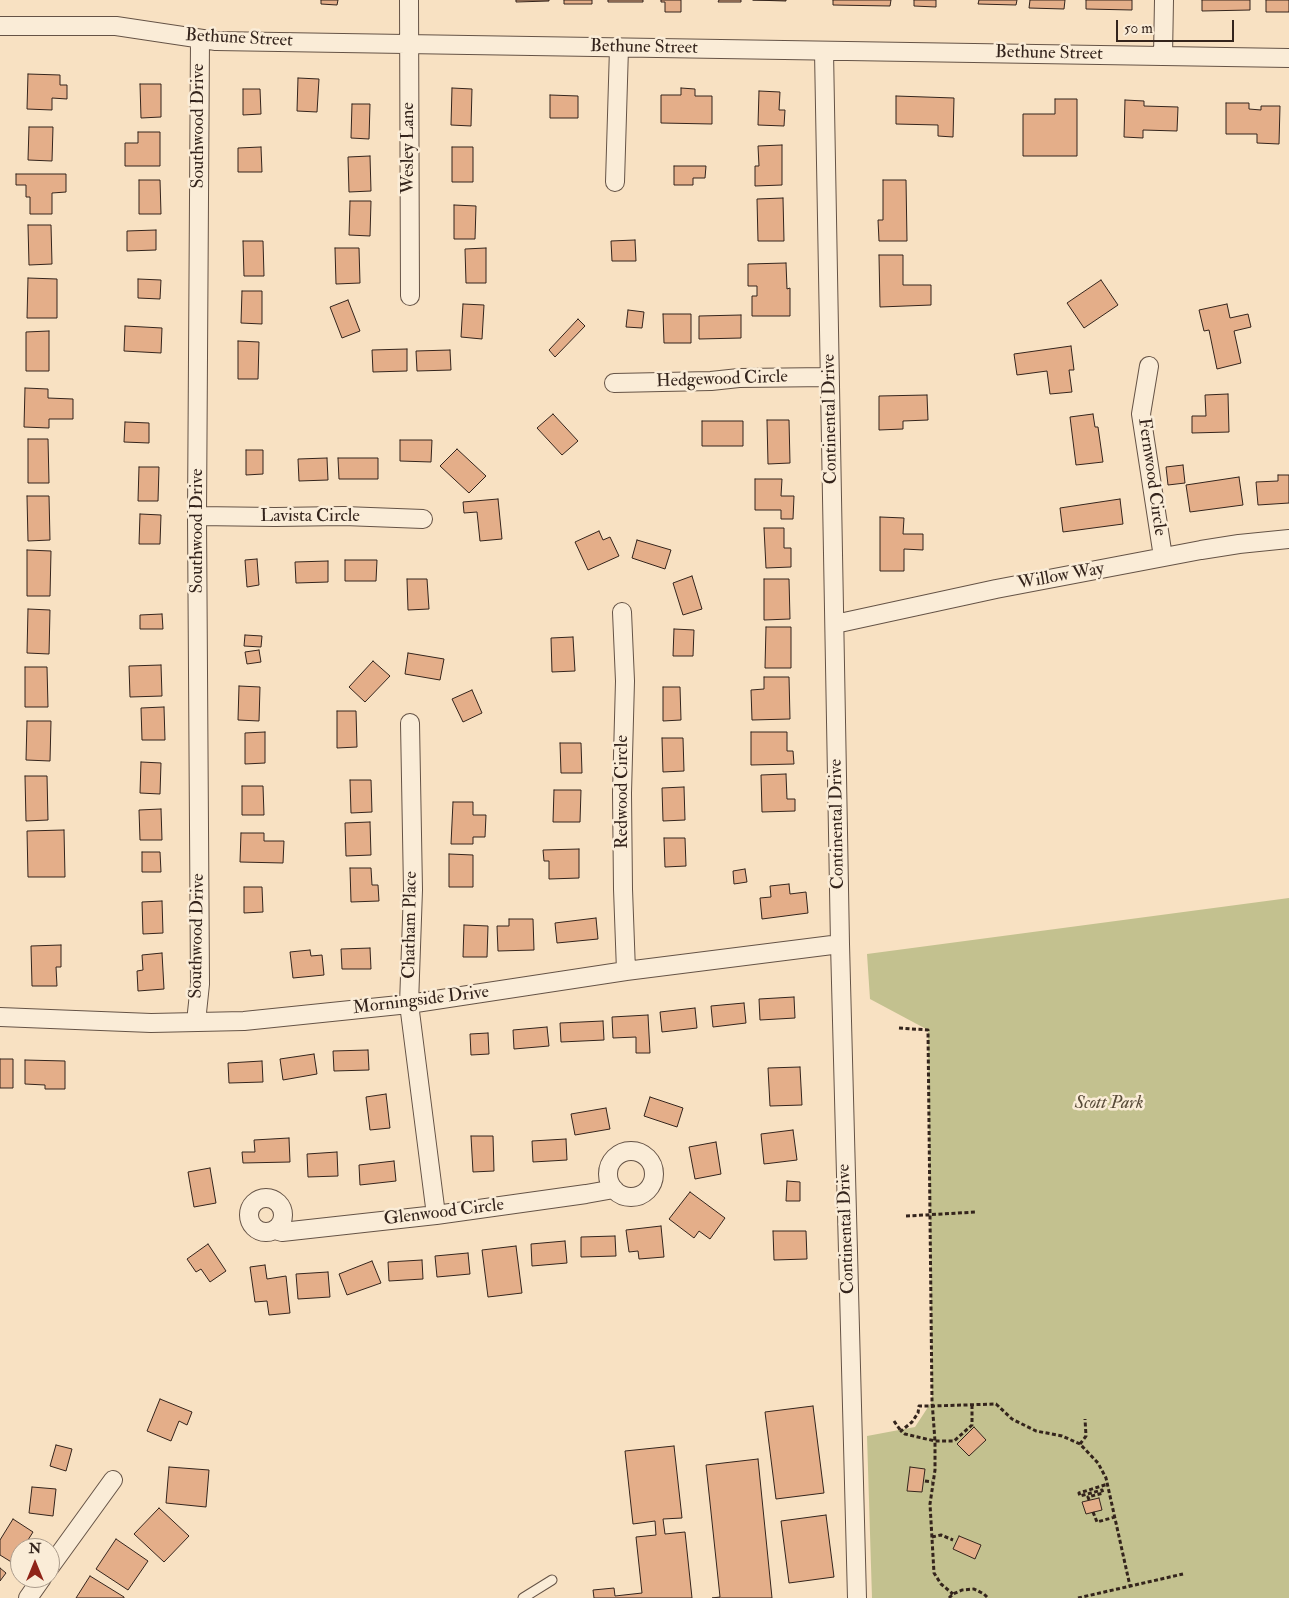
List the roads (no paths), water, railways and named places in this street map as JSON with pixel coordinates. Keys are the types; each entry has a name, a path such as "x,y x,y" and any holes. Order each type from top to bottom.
{"street":[{"name":"Wesley Lane","path":"409,0 410,296"},
{"path":"1163,56 1164,0"},
{"name":"Bethune Street","path":"0,26 116,26 225,41 1289,58"},
{"name":"Southwood Drive","path":"196,1022 200,984 197,516 200,39"},
{"path":"615,182 618,48"},
{"name":"Continental Drive","path":"824,51 840,944 857,1598"},
{"name":"Fernwood Circle","path":"1149,366 1141,414 1163,558"},
{"name":"Hedgewood Circle","path":"614,383 711,381 739,378 830,377"},
{"name":"Lavista Circle","path":"197,516 344,516 423,519"},
{"name":"Willow Way","path":"835,624 996,589 1230,545 1289,539"},
{"name":"Redwood Circle","path":"622,612 625,681 622,793 626,971"},
{"name":"Chatham Place","path":"410,723 413,890 410,1004 436,1215"},
{"name":"Morningside Drive","path":"0,1016 151,1023 244,1021 410,1004 626,971 840,944"},
{"name":"Glenwood Circle","path":"275,1230 282,1232 436,1215 614,1189"},
{"path":"60,1553 113,1480"}],"lane":[{"path":"523,1598 552,1580"}],"park label":[{"name":"Scott Park","path":"1109,1104"}]}
